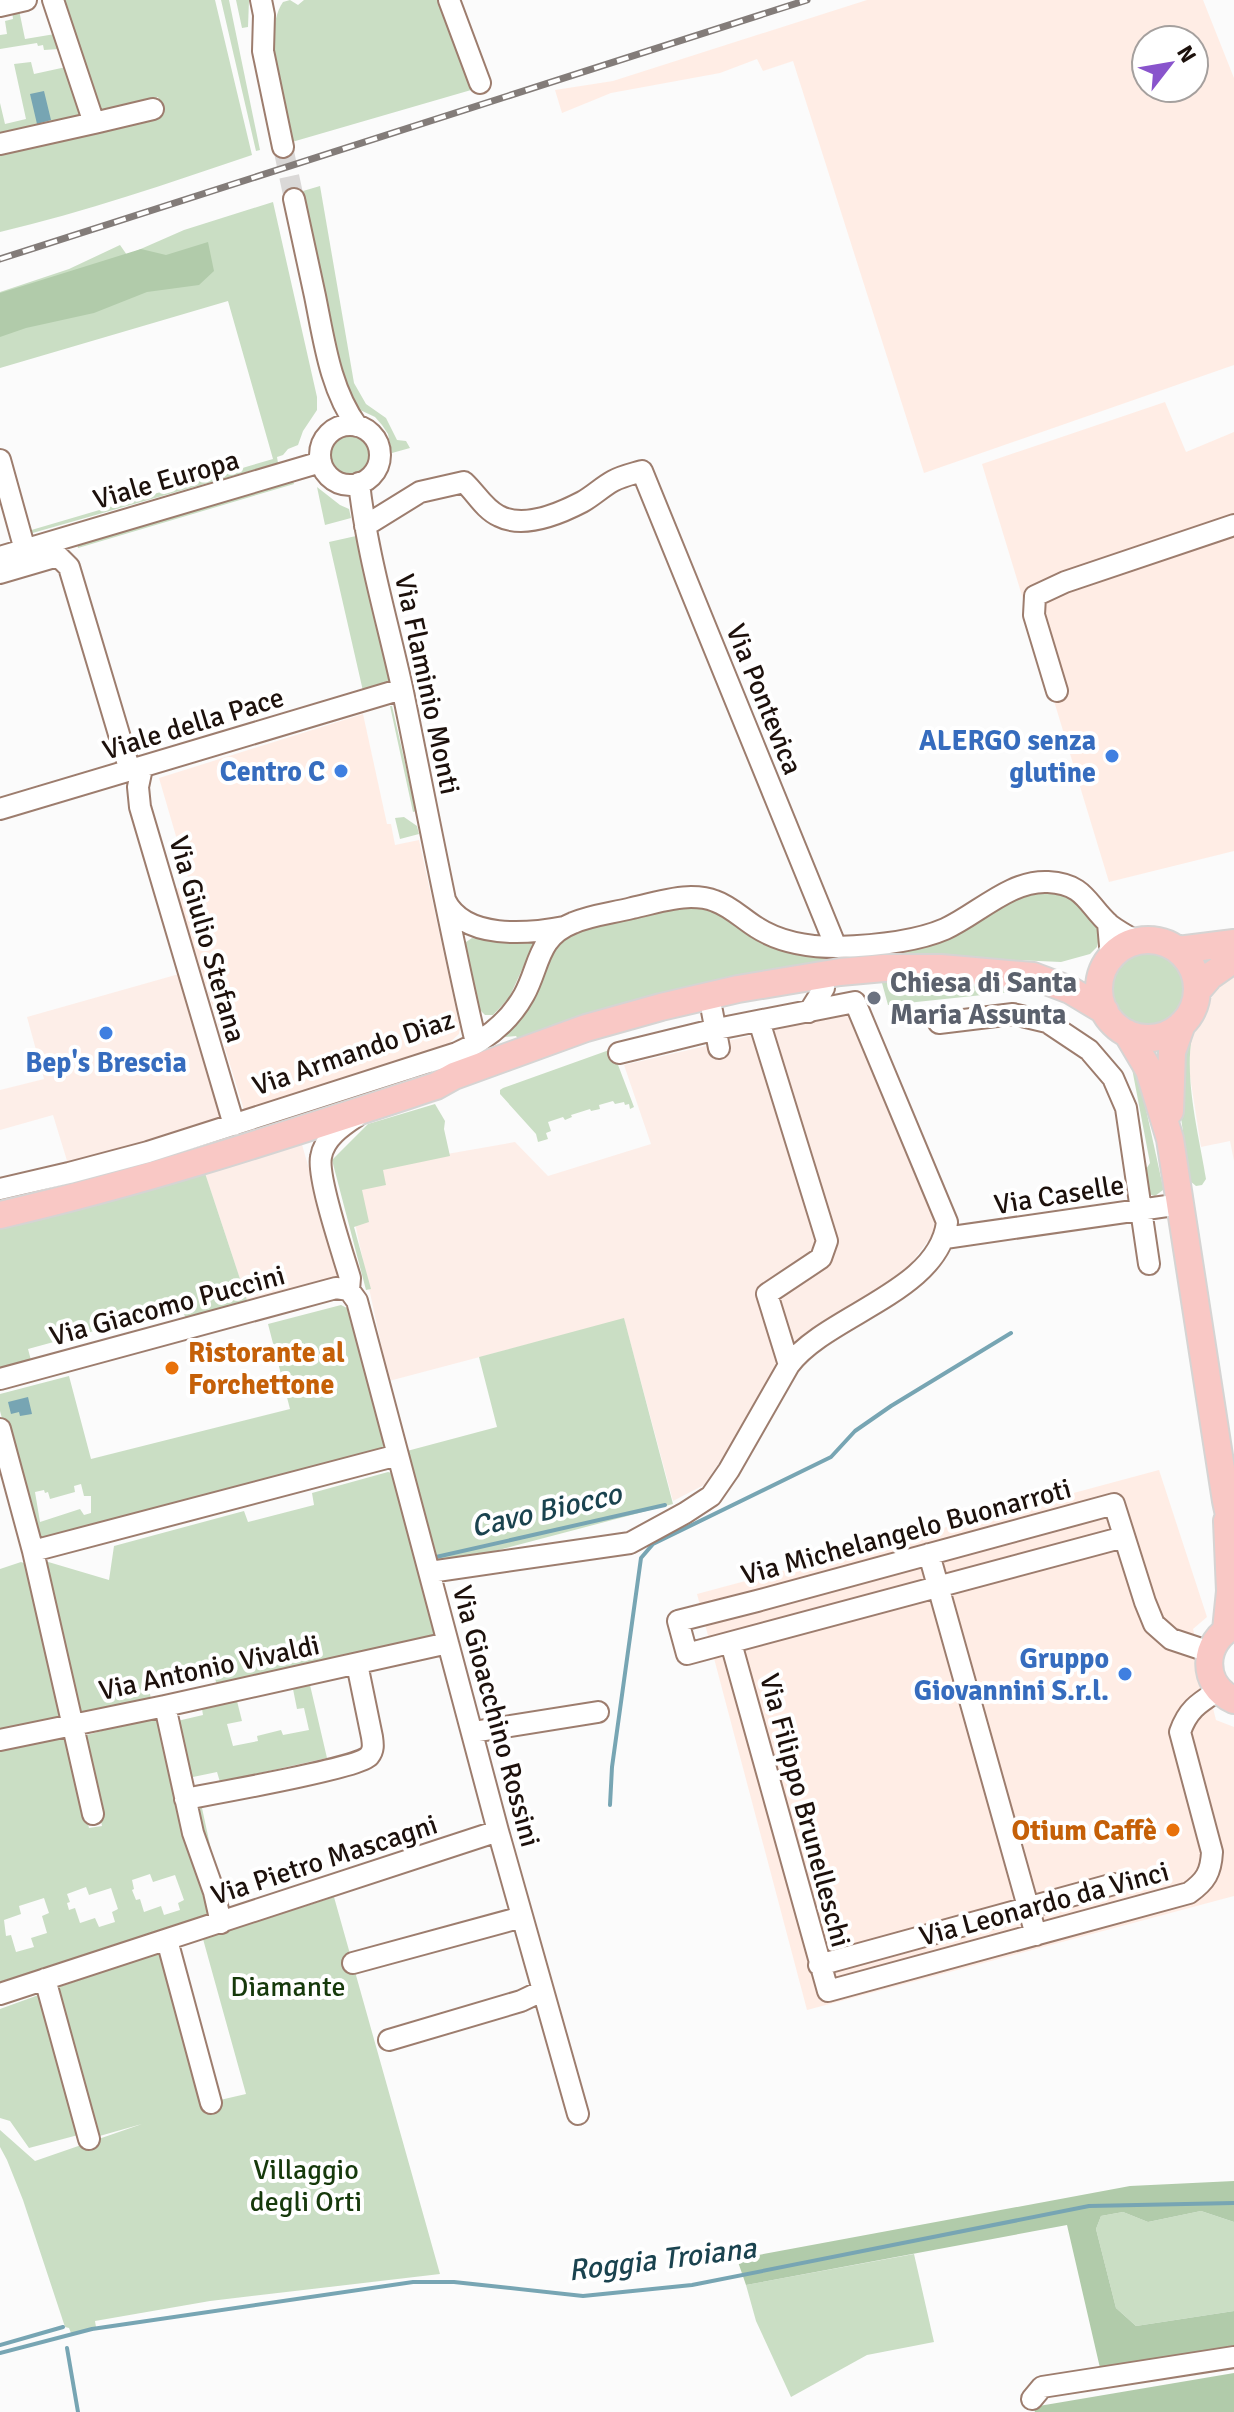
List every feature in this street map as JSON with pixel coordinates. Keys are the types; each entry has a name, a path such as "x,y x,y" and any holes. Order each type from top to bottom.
{"main road":[{"path":"1170,1139 1170,1067 1176,1038 1193,1009 1197,991 1193,968 1178,950 1155,940 1126,945 1109,959 1099,986 1105,1011 1114,1024 1136,1036 1156,1037 1166,1035 1182,1024"},
{"path":"1178,950 1234,943"},
{"name":"Via Armando Diaz","path":"0,1215 87,1195 436,1086 454,1076 586,1028 738,989 884,968 964,969 1033,976 1071,972 1109,959"},
{"path":"1197,991 1210,976 1234,959"},
{"name":"Via Armando Diaz","path":"436,1086 456,1086 592,1041 716,1029 824,988 918,969"},
{"name":"Via Armando Diaz","path":"1033,976 1070,990 1105,1011"},
{"name":"Via Armando Diaz","path":"716,1029 738,989"},
{"path":"1127,1033 1149,1070 1170,1139 1234,1538"},
{"path":"1226,1501 1230,1628 1216,1639 1208,1666 1211,1679 1226,1695"}],"street":[{"path":"0,6 26,0"},
{"path":"53,0 94,123"},
{"path":"449,0 480,83"},
{"path":"266,5 263,51 283,147"},
{"path":"0,144 153,109"},
{"path":"294,199 338,394 357,426"},
{"path":"334,429 338,394"},
{"path":"357,426 372,434 380,449 378,466 374,474 359,483 343,484 329,476 321,462 321,447 334,429 357,426"},
{"path":"0,460 25,550"},
{"name":"Viale Europa","path":"0,557 321,462"},
{"name":"Via Pontevica","path":"365,526 420,492 464,482 491,511 502,518 531,520 583,501 620,478 642,471 836,947"},
{"name":"Via Flaminio Monti","path":"359,483 365,526 476,1043"},
{"path":"1057,691 1034,615 1035,596 1065,582 1234,525"},
{"name":"Via Giulio Stefana","path":"0,573 58,556 69,567 136,769 140,807 234,1125"},
{"name":"Viale della Pace","path":"0,809 402,689"},
{"path":"443,896 453,912 469,925 539,940 583,920 672,899 697,897 717,901 777,937 809,945 836,947 896,941 938,932 1018,888 1044,882 1061,884 1077,891 1091,901 1108,923 1136,941"},
{"path":"1108,923 1109,959"},
{"path":"453,945 456,933 469,925"},
{"name":"Via Armando Diaz","path":"0,1189 69,1173 234,1125 436,1061 476,1043 509,1016 525,993 539,940"},
{"path":"809,1012 824,988"},
{"path":"465,995 485,1018 496,1020 509,1016"},
{"name":"Via Armando Diaz","path":"619,1053 716,1029 855,1002 947,1222 945,1238"},
{"path":"939,1023 1013,1014 1047,1022 1089,1050 1113,1078 1126,1108 1149,1264"},
{"path":"759,1021 827,1241 821,1258 767,1294 789,1365"},
{"name":"Via Gioacchino Rossini","path":"370,1107 340,1127 326,1144 320,1158 322,1178 350,1278 349,1290 357,1301 498,1831 578,2114"},
{"name":"Via Caselle","path":"945,1238 1181,1204"},
{"path":"430,1572 630,1543 685,1513 711,1496 799,1351 876,1304 912,1277 938,1250 945,1238"},
{"name":"Via Giacomo Puccini","path":"0,1379 336,1288 349,1290"},
{"path":"0,1429 33,1551 74,1725"},
{"path":"33,1551 398,1455"},
{"name":"Via Michelangelo Buonarroti","path":"731,1643 687,1654 678,1621 1114,1504 1154,1624 1171,1639 1210,1652"},
{"path":"731,1643 1124,1537"},
{"path":"929,1554 1036,1935"},
{"path":"757,1601 766,1634"},
{"name":"Via Antonio Vivaldi","path":"0,1740 448,1643"},
{"name":"Via Filippo Brunelleschi","path":"731,1643 828,1991"},
{"name":"Via Antonio Vivaldi","path":"185,1799 326,1771 361,1762 369,1756 373,1747 372,1737 357,1664"},
{"name":"Via Leonardo da Vinci","path":"828,1991 1189,1893 1203,1883 1211,1869 1212,1852 1180,1732 1185,1718 1197,1704 1226,1695"},
{"path":"165,1706 185,1799 221,1923"},
{"path":"473,1732 598,1712"},
{"name":"Via Antonio Vivaldi","path":"74,1725 93,1814"},
{"name":"Via Pietro Mascagni","path":"0,1994 498,1831"},
{"name":"Via Leonardo da Vinci","path":"819,1965 1114,1884"},
{"path":"353,1963 522,1917"},
{"path":"167,1940 211,2103"},
{"path":"45,1979 89,2139"},
{"path":"389,2040 521,2001 542,1991"},
{"path":"1032,2399 1042,2387 1234,2357"}],"shaded area":[{"path":"867,0 1203,0 1234,78 1234,365 924,473 793,61 763,71 757,59 720,73 611,93 562,113 555,90 613,81"},
{"path":"1165,402 1186,452 1234,432 1234,851 1109,882 982,464"},
{"path":"363,714 387,824 391,824 395,845 419,840 459,1034 448,1044 244,1110 176,889 190,884 159,778"},
{"path":"1234,972 1234,1161 1230,1141 1201,1147 1189,1070 1191,1038 1199,1015 1225,978"},
{"path":"179,974 222,1118 68,1164 53,1115 0,1130 0,1090 44,1079 27,1017"},
{"path":"856,1007 941,1223 910,1265 854,1306 804,1336 704,1485 673,1501 624,1319 389,1381 344,1172 515,1142 548,1176 651,1144 624,1065 818,1020"},
{"path":"301,1141 340,1278 248,1303 205,1173"},
{"path":"1159,1470 1207,1617 1193,1629 1216,1720 1234,1727 1234,1896 807,2010 697,1594"}],"green space":[{"path":"63,0 215,0 252,155 95,206 0,232 0,153 100,132 164,113 158,97 102,115"},
{"path":"221,0 229,0 260,150 256,151"},
{"path":"236,0 249,0 248,27 242,28"},
{"path":"290,0 298,5 304,0 444,0 478,88 292,142 274,51 277,16 283,2"},
{"path":"19,10 25,39 55,34 59,49 44,50 43,45 38,46 37,43 0,49 0,35 7,34 5,21 13,19 12,11"},
{"path":"31,62 34,74 66,67 80,111 79,117 0,140 0,103 5,124 26,119 14,64"},
{"path":"320,186 354,383 366,404 386,418 397,440 406,441 410,448 392,453 388,434 382,425 375,417 358,409 344,383 303,191"},
{"path":"273,202 317,397 317,410 298,445 277,457 278,463 29,534 28,531 273,459 228,301 0,368 0,292 69,269 120,245 127,255 184,230"},
{"path":"208,242 214,271 199,285 147,292 94,313 0,337 0,293 141,249 166,255"},
{"path":"351,433 366,439 372,454 366,469 351,475 336,469 330,454 336,439"},
{"path":"292,479 294,484 78,548 77,543"},
{"path":"317,487 349,509 351,518 325,525"},
{"path":"356,536 390,679 387,684 363,691 329,542"},
{"path":"390,706 416,811 413,812"},
{"path":"404,817 417,826 419,834 400,839 395,818"},
{"path":"1043,888 1070,896 1091,917 1099,938 1097,947 1090,954 1061,962 897,955 802,965 641,1001 518,1039 516,1036 505,1037 488,1045 551,946 574,931 685,904 718,909 752,933 888,946"},
{"path":"472,938 502,942 536,939 509,998 493,1015 485,1015 477,1007 463,944"},
{"path":"1148,949 1163,952 1175,961 1184,973 1187,988 1184,1003 1175,1015 1163,1024 1148,1027 1133,1024 1121,1015 1112,1003 1109,988 1112,973 1121,961 1133,952"},
{"path":"1225,978 1200,1014 1190,1051 1192,1095 1206,1179 1202,1185 1196,1186 1190,1181 1181,1118 1180,1073 1193,1023 1206,993"},
{"path":"958,979 1031,990 888,1005 882,983"},
{"path":"612,1049 634,1107 630,1109 629,1104 615,1104 613,1101 599,1105 600,1109 590,1109 565,1120 563,1117 548,1122 551,1131 546,1133 548,1139 538,1142 536,1134 500,1094 503,1088"},
{"path":"1130,1058 1137,1068 1163,1187 1155,1196 1145,1193 1141,1177 1150,1163"},
{"path":"435,1104 445,1121 450,1156 383,1170 386,1185 362,1190 369,1222 354,1227 371,1289 366,1290 332,1160 368,1124"},
{"path":"205,1173 248,1303 186,1320 182,1307 28,1349 32,1364 0,1372 0,1226 158,1188"},
{"path":"341,1305 347,1308 385,1448 36,1544 0,1411 0,1394 69,1376 91,1459 290,1409 268,1324","holes":["81,1484 84,1496 91,1496 91,1513 84,1515 80,1509 40,1522 35,1492 44,1490 50,1499 75,1492 74,1486"]},
{"path":"624,1318 673,1504 438,1566 407,1451 497,1427 479,1357"},
{"path":"392,1473 436,1635 432,1639 217,1686 214,1674 149,1689 151,1699 84,1714 78,1707 45,1561 109,1580 114,1546 244,1511 248,1522 314,1505 312,1493"},
{"path":"21,1562 32,1566 65,1715 0,1731 0,1569"},
{"path":"310,1685 327,1758 220,1782 217,1772 193,1777 191,1781 173,1722 203,1715 202,1709 237,1701 242,1721 227,1724 233,1746 258,1741 257,1736 281,1730 283,1735 309,1730 304,1708 297,1709 293,1689"},
{"path":"165,1714 186,1809 202,1808 224,1910 0,1984 0,1750 69,1734 89,1828 102,1826 83,1736","holes":["150,1874 153,1882 175,1875 184,1900 178,1903 180,1910 164,1915 161,1906 144,1912 140,1899 136,1900 132,1890 132,1880","86,1887 89,1895 111,1888 118,1909 112,1912 115,1922 99,1927 95,1918 80,1923 75,1908 69,1910 67,1894","44,1898 49,1913 42,1916 47,1933 31,1938 34,1947 16,1952 11,1935 6,1936 4,1920 21,1914 19,1906"]},
{"path":"334,1897 440,2274 210,2301 95,2321 96,2327 71,2333 65,2327 23,2200 0,2147 0,2130 35,2161 142,2124 96,2137 56,1988 162,1952 220,2100 246,2094 203,1939"},
{"path":"44,1993 82,2134 29,2148 10,2121 0,2118 0,2009"},
{"path":"1234,2181 1234,2222 1201,2211 1148,2222 1123,2212 1101,2216 1096,2229 1116,2308 1136,2326 1234,2311 1234,2348 1100,2368 1067,2225 746,2285 737,2259 1130,2186"},
{"path":"1201,2211 1234,2222 1234,2311 1136,2326 1116,2308 1096,2229 1101,2216 1123,2212 1148,2222"},
{"path":"914,2254 934,2342 867,2355 791,2397 756,2321 746,2285"},
{"path":"1234,2373 1234,2412 1035,2412 1033,2407"}],"water":[{"path":"44,91 51,120 37,124 30,94"},
{"path":"28,1397 32,1414 11,1414 8,1402"}],"waterway":[{"path":"610,1805 612,1767 641,1558 653,1544 831,1457 855,1431 891,1406 1011,1333"},
{"name":"Cavo Biocco","path":"436,1557 665,1505"},
{"name":"Roggia Troiana","path":"0,2353 92,2329 413,2282 454,2282 583,2296 692,2285 1089,2206 1234,2203"},
{"path":"0,2345 63,2327"},
{"path":"67,2348 78,2412"}],"tunnel":[{"path":"283,147 294,199"}],"railway":[{"path":"0,259 807,0"}],"place":[{"name":"ALERGO senza glutine","path":"1112,756"},
{"name":"Centro C","path":"341,771"},
{"name":"Chiesa di Santa Maria Assunta","path":"874,998"},
{"name":"Bep's Brescia","path":"106,1033"},
{"name":"Ristorante al Forchettone","path":"172,1368"},
{"name":"Gruppo Giovannini S.r.l.","path":"1125,1674"},
{"name":"Otium Caffè","path":"1173,1830"}],"park label":[{"name":"Diamante","path":"288,1986"},
{"name":"Villaggio degli Orti","path":"306,2185"}]}
